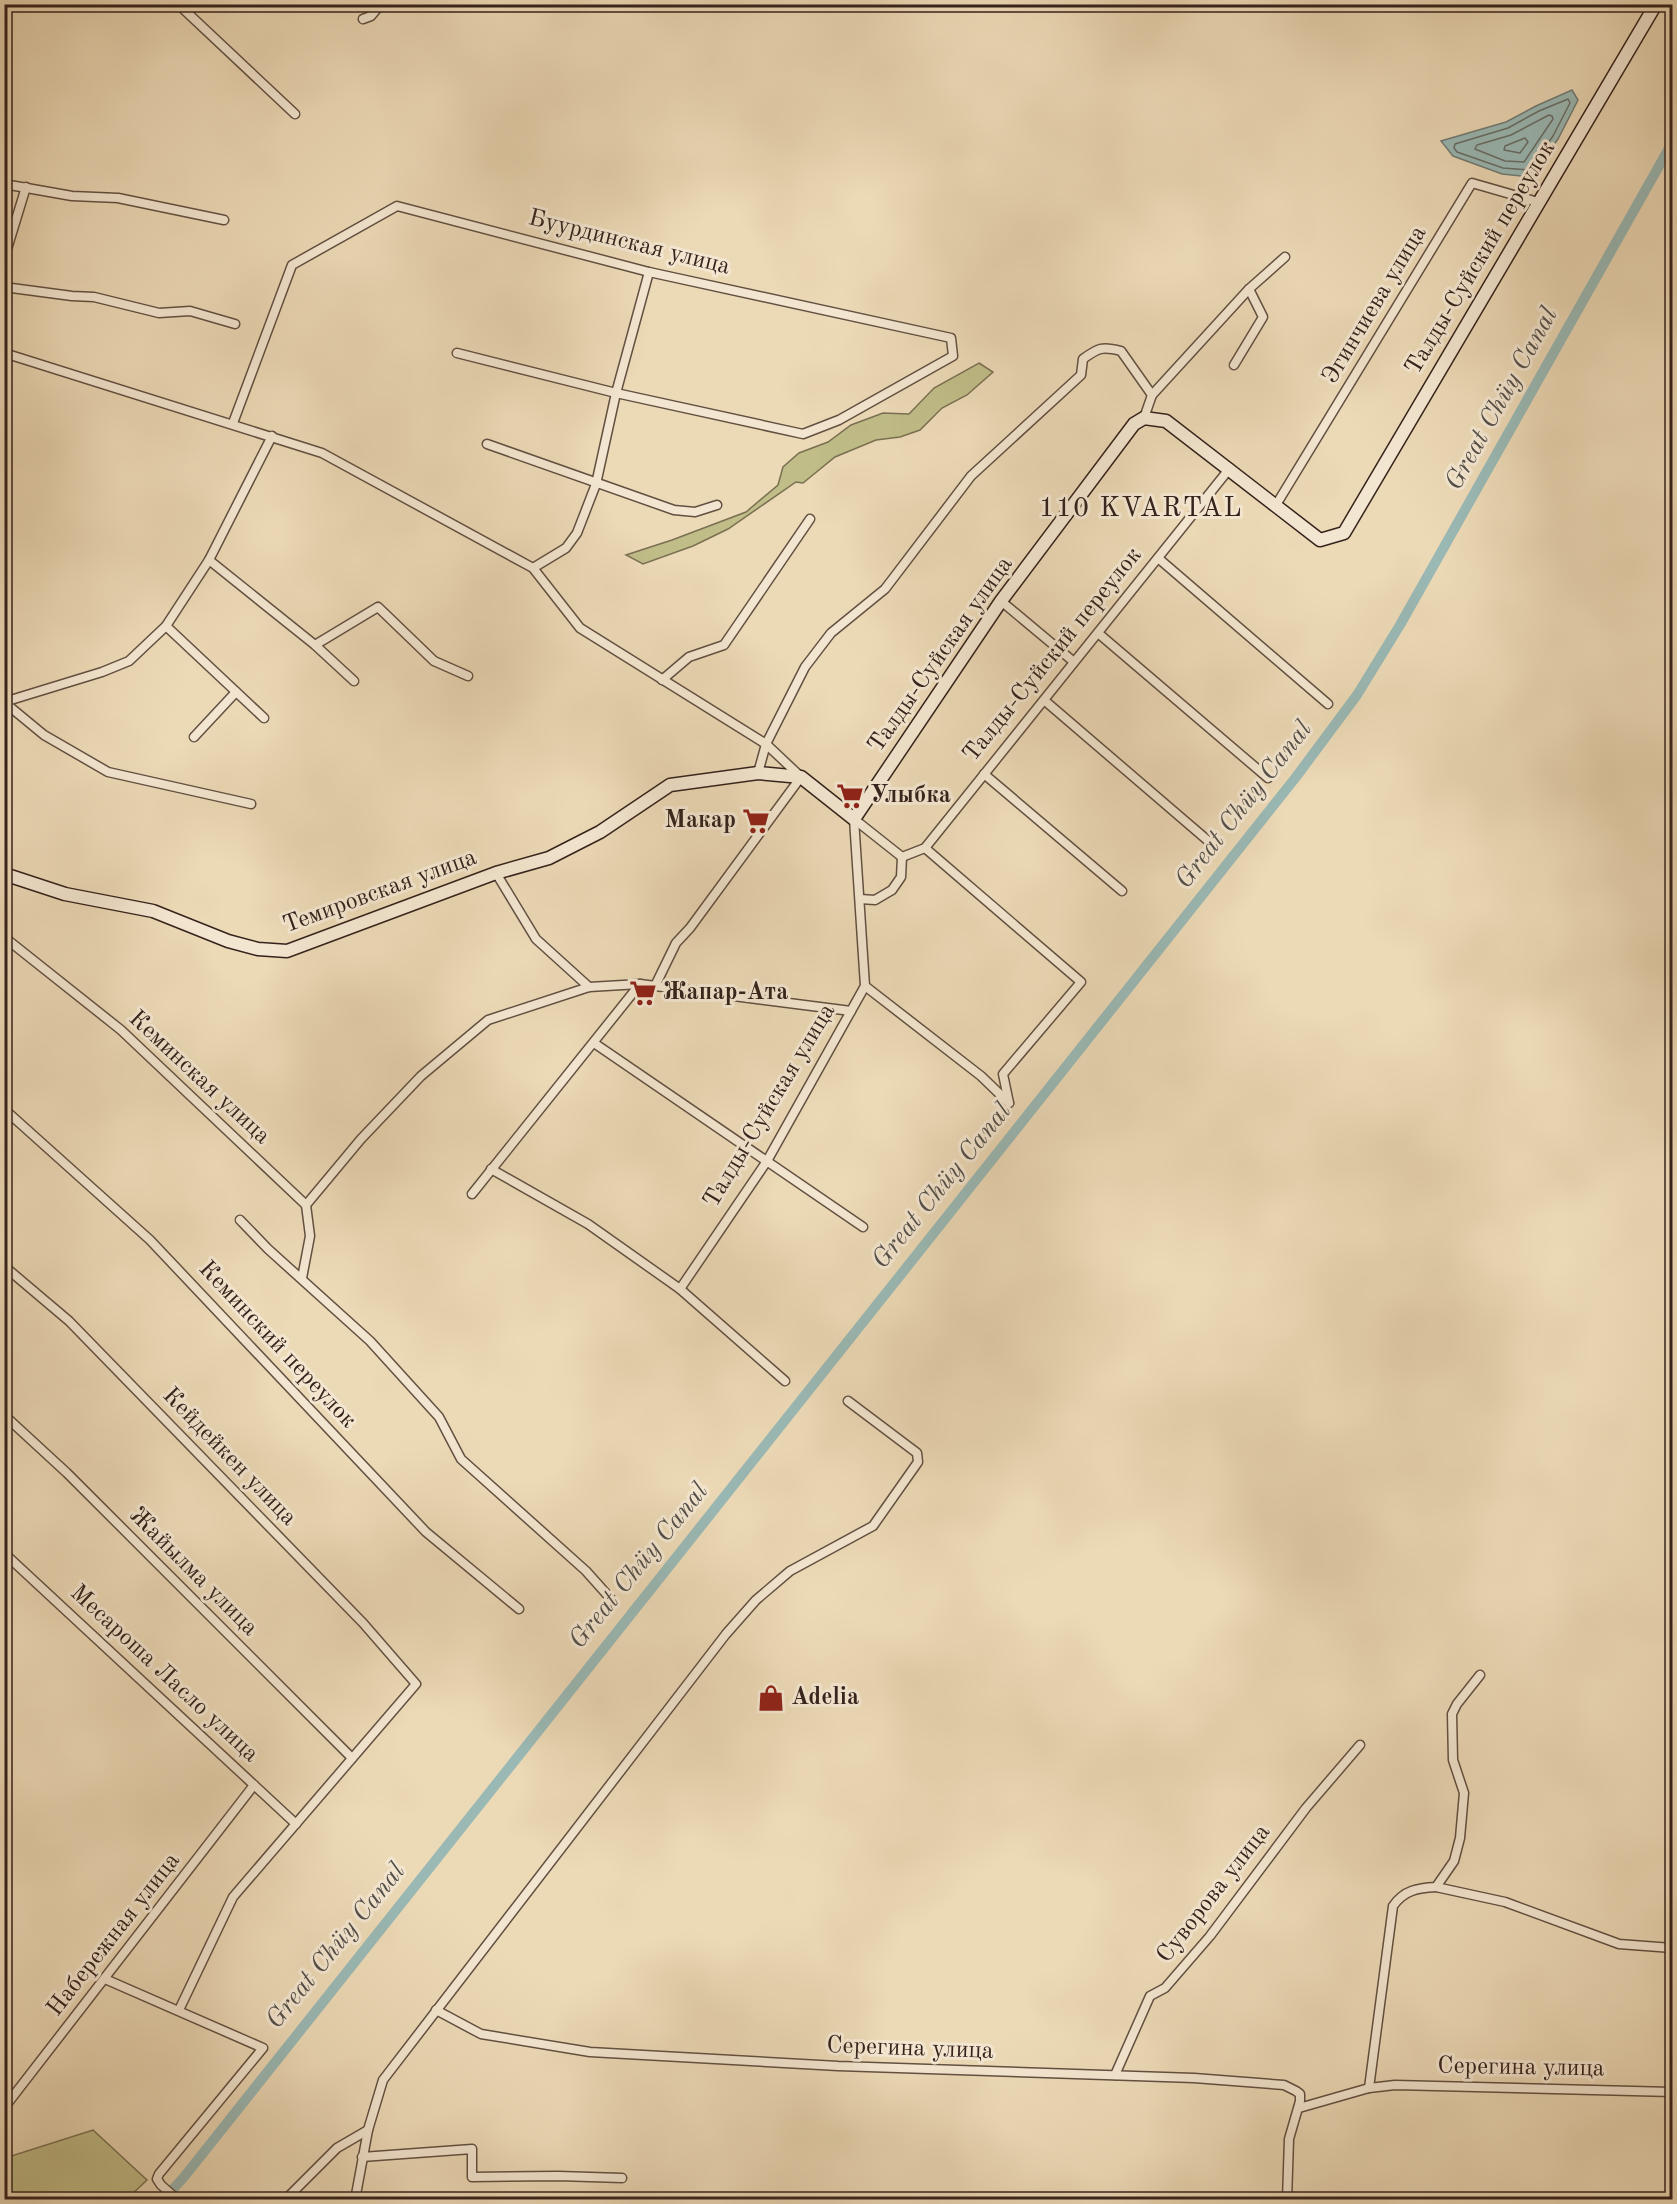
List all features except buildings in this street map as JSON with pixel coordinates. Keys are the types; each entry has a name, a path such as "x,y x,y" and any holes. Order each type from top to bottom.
{"street":[{"path":"178,4 295,114"},
{"path":"363,19 371,16 381,4"},
{"name":"Талды-Суйский переулок","path":"1276,505 1320,540 1344,533 1656,4"},
{"name":"Эгинчиева улица","path":"1276,505 1472,183 1538,202"},
{"path":"4,184 72,196 118,198 224,220"},
{"path":"4,259 26,187"},
{"name":"Буурдинская улица","path":"233,423 292,265 397,206 649,272 951,338 954,356 839,420 803,434 616,393"},
{"name":"Талды-Суйская улица","path":"680,1289 767,1161 865,986 854,819 1001,602 1134,424 1144,418 1152,395 1249,289 1285,257"},
{"path":"533,568 566,548 577,533 596,484 616,393 649,272"},
{"path":"4,287 94,297 159,313 190,311 235,324"},
{"path":"1234,365 1263,317 1249,289"},
{"path":"758,773 766,744 805,667 831,633 885,589 970,476 1081,375 1083,359 1106,347 1121,351 1152,395"},
{"path":"4,353 233,423 322,453 533,568 580,628 766,744 801,777 902,857"},
{"path":"457,353 616,393"},
{"path":"1144,418 1166,421 1276,505"},
{"path":"4,702 102,672 129,661 166,626 209,560 272,436"},
{"path":"487,444 674,510 695,512 717,505"},
{"name":"Талды-Суйский переулок","path":"925,848 1230,468"},
{"path":"662,680 689,657 724,645 810,519"},
{"path":"1158,558 1328,704"},
{"path":"209,560 315,645 354,681"},
{"path":"1001,602 1074,662"},
{"path":"315,645 378,607 434,661 468,676"},
{"path":"166,626 264,718"},
{"path":"1098,633 1268,778"},
{"path":"194,737 236,692"},
{"path":"1044,700 1213,845"},
{"path":"4,702 44,735 108,772 250,804"},
{"name":"Темировская улица","path":"4,873 65,894 153,911 228,941 258,949 287,951 496,873 549,858 600,832 670,785 758,773 801,777"},
{"path":"984,774 1122,891"},
{"path":"656,986 676,943 690,928 801,777"},
{"path":"865,986 981,1076 1009,1103 1003,1074 1081,982 925,848 902,857"},
{"path":"860,899 875,900 892,890 901,877 902,857"},
{"path":"496,873 536,939 589,987"},
{"name":"Кеминская улица","path":"4,937 121,1030 306,1205"},
{"path":"472,1194 640,984"},
{"path":"302,1278 310,1236 306,1205 361,1139 421,1076 488,1020 589,987 640,984 851,1011"},
{"path":"594,1043 863,1227"},
{"name":"Кеминский переулок","path":"4,1109 150,1240 426,1532 519,1609"},
{"path":"491,1169 588,1224 680,1289 785,1381"},
{"path":"240,1220 268,1249 370,1341 439,1417 461,1459 586,1571 611,1599"},
{"name":"Кейдейкен улица","path":"4,1266 69,1321 363,1623 416,1684 352,1758"},
{"path":"355,2199 368,2130 383,2080 436,2010 726,1634 756,1600 790,1571 873,1526 918,1462 917,1453 848,1401"},
{"name":"Жайылма улица","path":"4,1415 75,1482 352,1758"},
{"name":"Месароша Ласло улица","path":"4,1553 296,1824"},
{"path":"1437,1887 1454,1861 1460,1838 1464,1793 1453,1760 1452,1714 1480,1675"},
{"name":"Суворова улица","path":"1114,2075 1150,1996 1165,1988 1210,1936 1306,1808 1360,1745"},
{"path":"179,2010 233,1896 352,1758"},
{"name":"Набережная улица","path":"4,2108 254,1785"},
{"path":"1369,2088 1393,1906 1405,1892 1437,1887 1505,1902 1619,1944 1672,1948"},
{"path":"105,1979 263,2048 159,2174 157,2179 161,2185 178,2199"},
{"name":"Серегина улица","path":"436,2010 481,2034 590,2052 838,2066 1194,2078 1284,2085 1300,2094 1299,2108 1369,2088 1395,2085 1672,2092"},
{"path":"1287,2199 1289,2139 1299,2108"},
{"path":"280,2199 289,2196 337,2148 368,2130"},
{"path":"362,2157 472,2149 472,2177 622,2178"}],"shaded area":[{"path":"979,363 993,372 967,395 942,408 920,430 900,437 876,440 835,457 803,483 796,482 728,529 693,546 643,564 626,555 746,512 778,485 783,467 799,453 828,442 851,425 883,413 909,414 934,388"},
{"path":"93,2130 147,2180 127,2199 5,2200 5,2158"}],"water":[{"path":"1572,90 1578,100 1558,139 1531,177 1502,174 1453,156 1441,141 1506,122"}],"waterway":[{"name":"Great Chüy Canal","path":"163,2200 184,2177 1296,777 1357,695 1400,625 1672,143"}],"place":[{"name":"Улыбка","path":"850,796"},
{"name":"Макар","path":"756,821"},
{"name":"Жапар-Ата","path":"643,993"},
{"name":"Adelia","path":"771,1698"}],"district":[{"name":"110 KVARTAL","path":"1141,508"}]}
